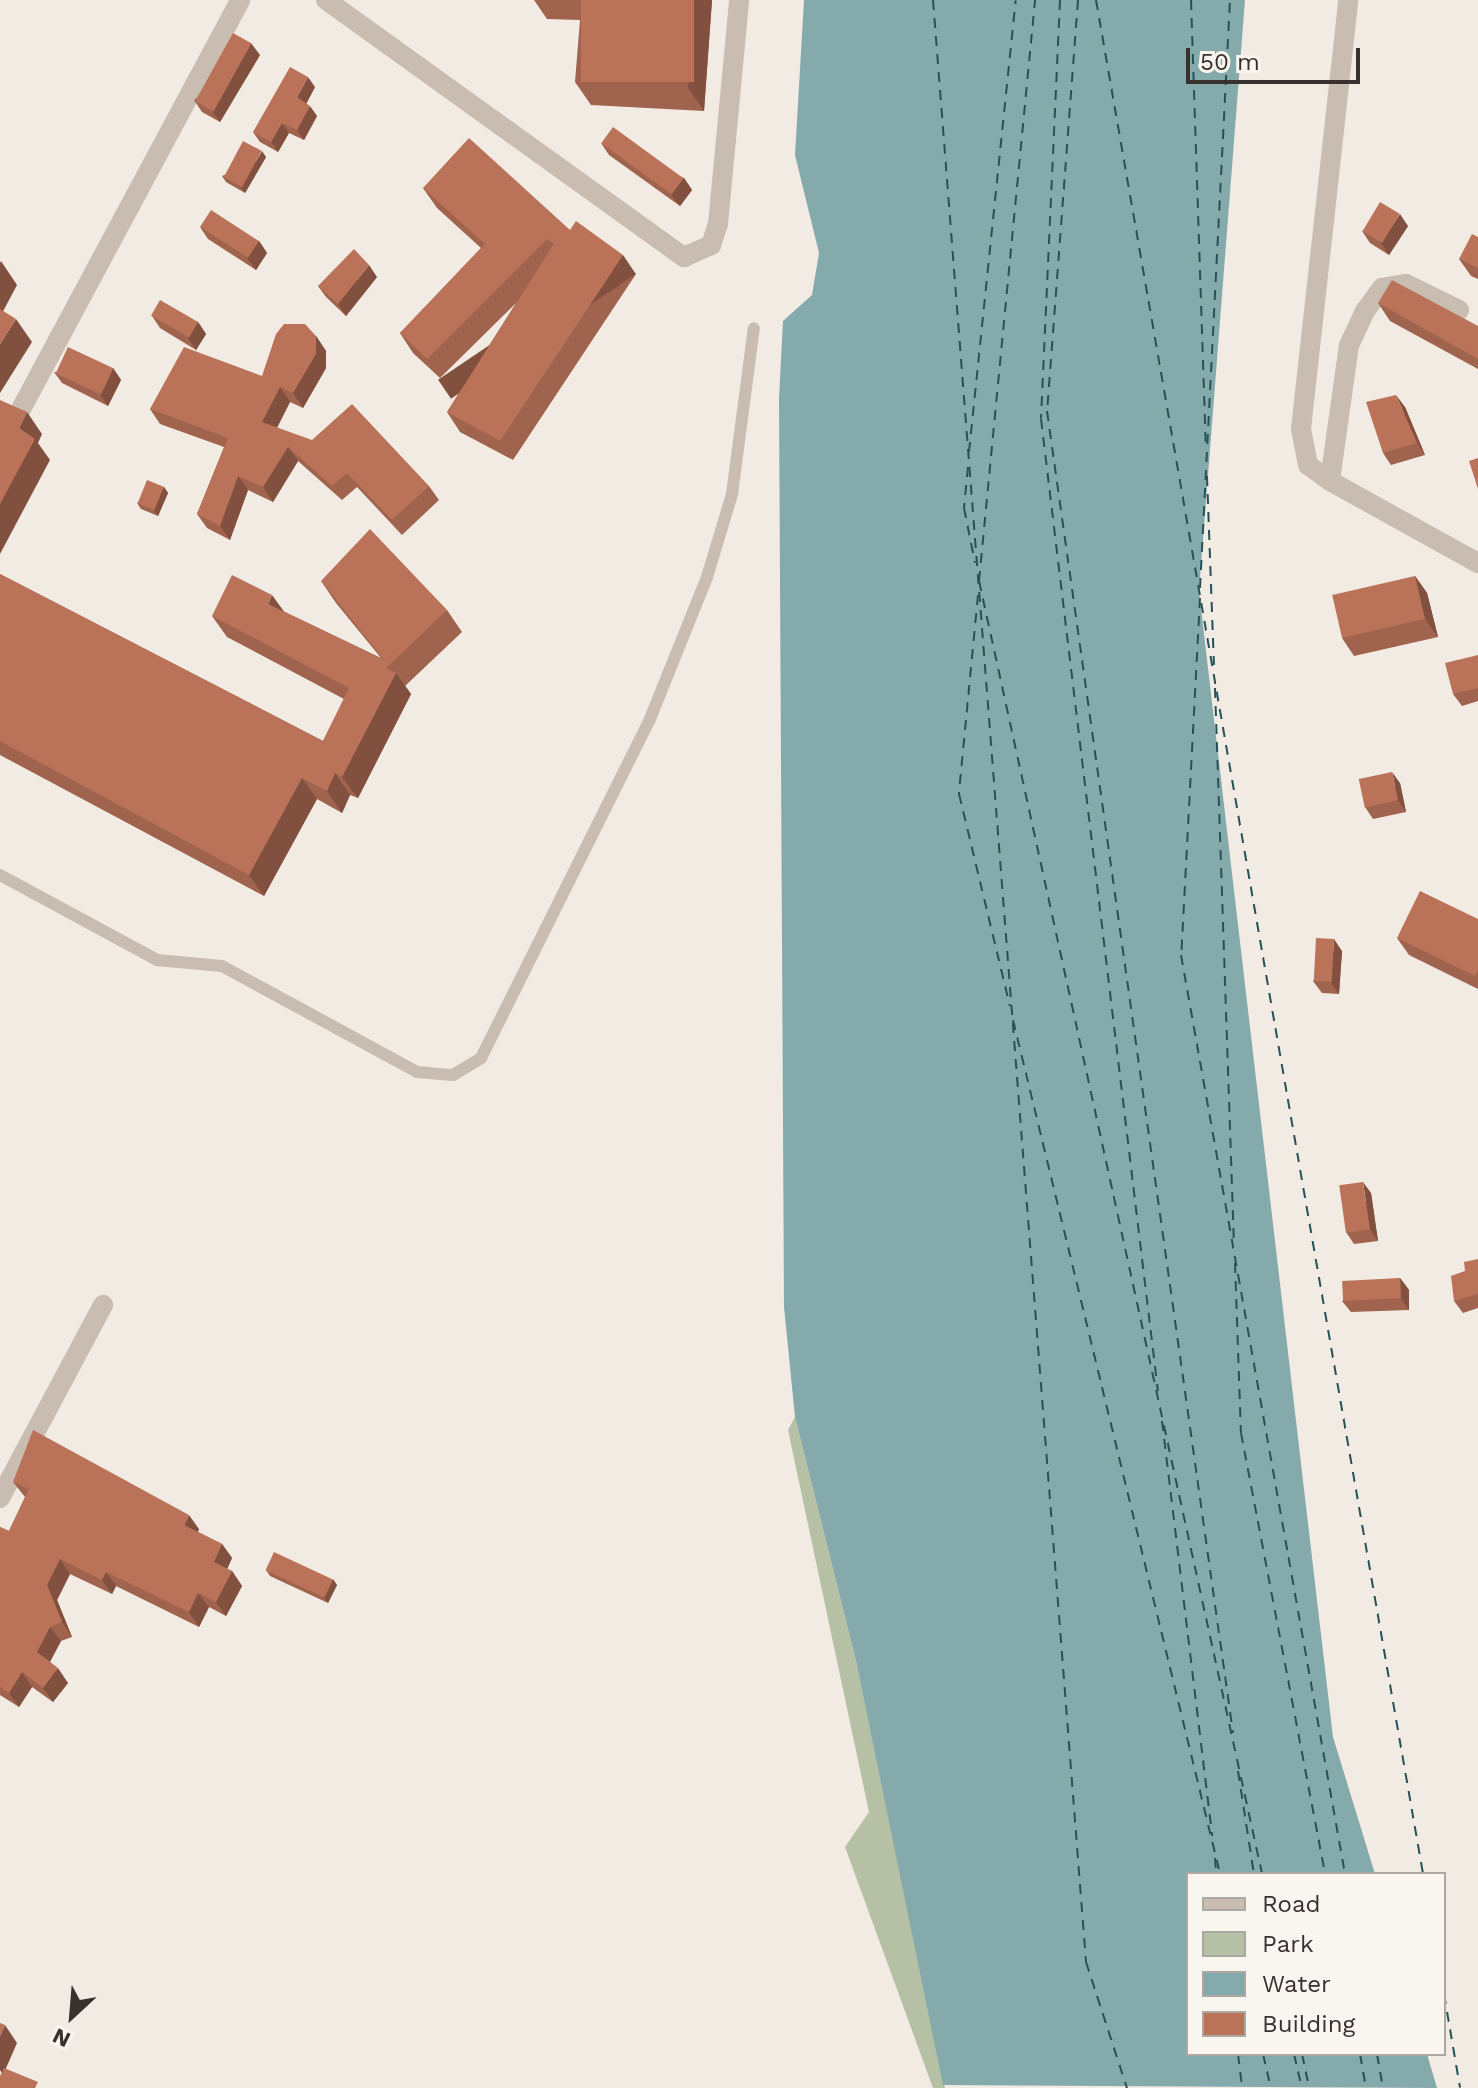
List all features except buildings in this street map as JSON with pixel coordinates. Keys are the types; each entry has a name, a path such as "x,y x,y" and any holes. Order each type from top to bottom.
{"street":[{"path":"20,411 240,0"},
{"path":"326,0 684,257 711,245 718,224 739,0"},
{"path":"1348,0 1301,429 1308,465 1330,481 1478,563"},
{"path":"1330,481 1349,345 1365,311 1382,288 1406,284 1459,310"},
{"path":"0,1498 103,1305"}],"lane":[{"path":"0,875 157,960 222,966 417,1072 453,1075 481,1058 650,719 707,577 732,494 754,328"}],"green space":[{"path":"795,1417 856,1661 945,2088 933,2088 845,1847 869,1812 788,1430"}],"water":[{"path":"804,0 1245,0 1199,591 1333,1737 1374,1872 1186,1872 1186,2056 1428,2056 1437,2088 943,2085 856,1661 795,1417 784,1307 779,398 783,321 812,295 819,253 795,155"}],"ferry route":[{"path":"933,0 1086,1962 1127,2088"},
{"path":"969,452 1016,0"},
{"path":"979,581 1035,0"},
{"path":"1060,0 1041,419 1158,1391"},
{"path":"1078,0 1047,411 1233,1733"},
{"path":"1096,0 1423,1872"},
{"path":"1191,0 1206,445"},
{"path":"1200,588 1230,0"},
{"path":"968,467 964,508 975,563"},
{"path":"1207,476 1214,665"},
{"path":"979,581 1262,1872"},
{"path":"978,595 959,794 1010,1006"},
{"path":"1200,598 1181,955 1345,1872"},
{"path":"1215,688 1234,1245"},
{"path":"1013,1020 1220,1872"},
{"path":"1235,1263 1241,1433 1325,1872"},
{"path":"1162,1421 1212,1836"},
{"path":"1238,1771 1254,1872"},
{"path":"1215,1858 1216,1872"},
{"path":"1446,2006 1460,2088"},
{"path":"1238,2056 1242,2088"},
{"path":"1263,2056 1271,2088"},
{"path":"1294,2056 1302,2088"},
{"path":"1302,2056 1309,2088"},
{"path":"1360,2056 1366,2088"},
{"path":"1377,2056 1383,2088"}]}
